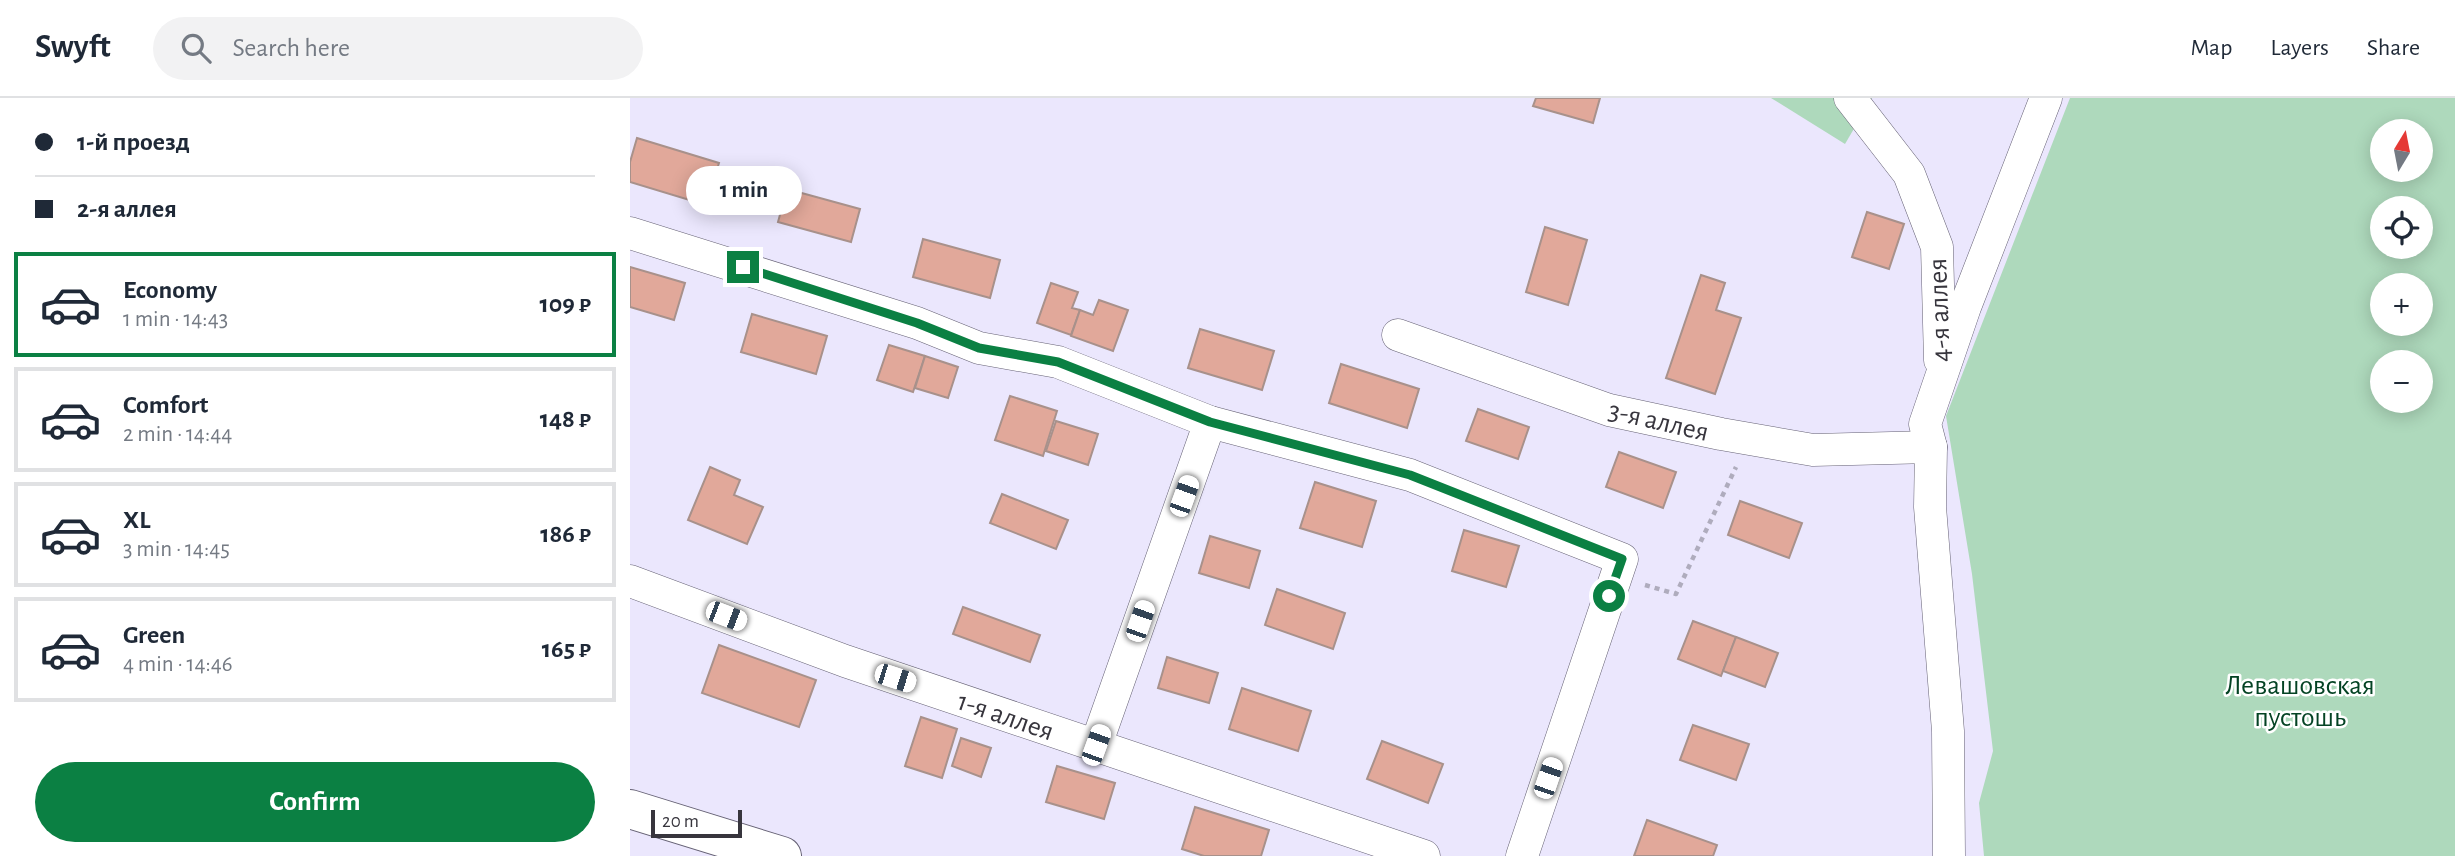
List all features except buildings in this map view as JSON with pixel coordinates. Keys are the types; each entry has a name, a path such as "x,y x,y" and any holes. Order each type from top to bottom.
{"main road":[{"path":"630,808 782,856"}],"street":[{"name":"4-я аллея","path":"1850,98 1909,174 1937,247 1941,379"},
{"path":"1949,856 1948,731 1930,507 1931,447 1925,424 2046,98"},
{"path":"630,233 917,323 979,348 1058,362 1210,422 1410,475 1622,559 1522,856"},
{"name":"3-я аллея","path":"1398,335 1609,410 1684,426 1813,450 1931,447"},
{"path":"1096,745 1210,422"},
{"name":"1-я аллея","path":"630,581 845,661 1424,856"}],"path":[{"path":"1609,596 1648,585 1676,594 1738,463"}],"green space":[{"path":"1771,98 1872,98 1845,144"},
{"name":"Левашовская пустошь","path":"2070,98 2455,98 2455,856 1984,856 1979,803 1993,751 1972,574 1946,416"}],"route":[{"path":"743,267 917,323 979,348 1058,362 1210,422 1410,475 1622,559 1609,596"}]}
